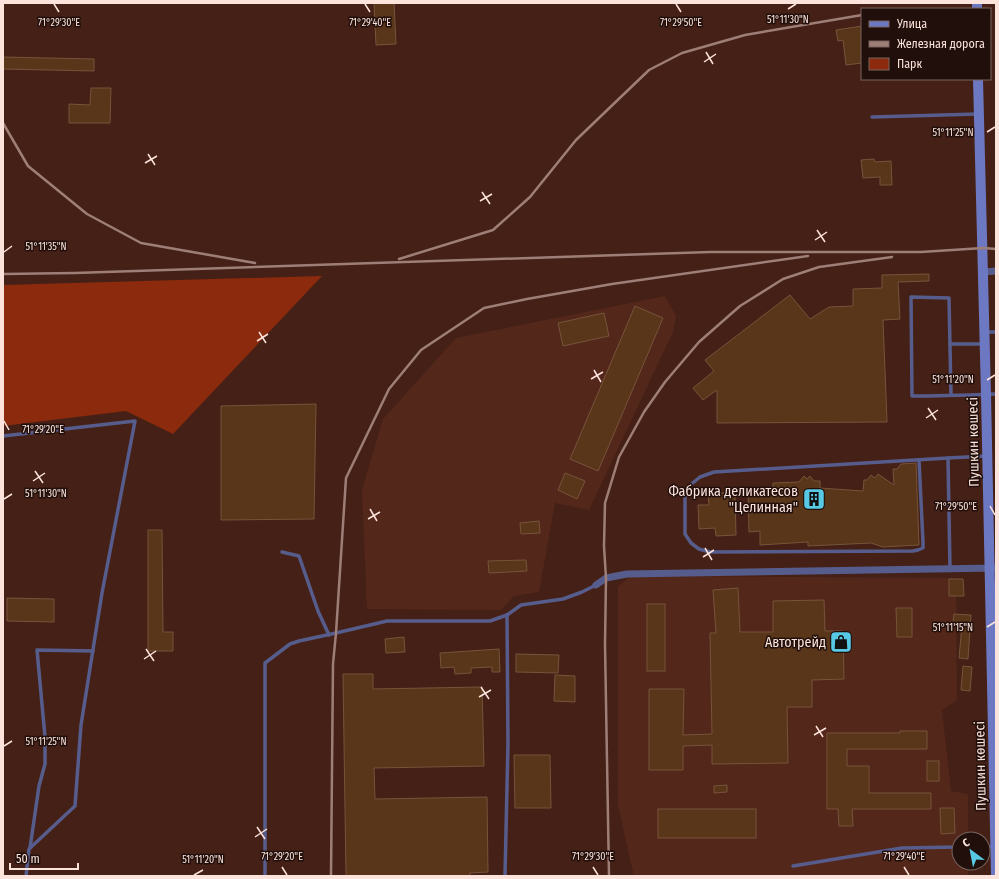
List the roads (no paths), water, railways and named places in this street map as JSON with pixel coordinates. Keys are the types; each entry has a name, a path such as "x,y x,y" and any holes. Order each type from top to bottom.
{"main road":[{"name":"Пушкин көшесі","path":"978,80 985,344 991,394 987,456 993,568 996,876"}],"street":[{"path":"983,272 996,271"},
{"path":"596,585 606,578 627,574 993,568"}],"lane":[{"path":"872,117 979,114"},
{"path":"951,395 949,298 911,297 912,396 991,394"},
{"path":"985,332 996,332"},
{"path":"950,344 985,344"},
{"path":"3,436 135,421 102,592 81,725 75,806 29,849"},
{"path":"919,460 923,542 922,548 918,550 710,552 699,549 691,543 685,534 684,495 688,486 700,477 714,472 987,456"},
{"path":"948,458 950,569"},
{"path":"282,552 299,556 318,611 329,635"},
{"path":"265,876 265,664 290,644 299,641 387,621 490,621 507,615 521,605 563,599 596,585"},
{"path":"505,876 508,743 507,615"},
{"path":"26,876 39,786 45,764 45,737 37,650 93,651"},
{"path":"793,866 902,848 951,847"}],"railway":[{"path":"399,259 493,230 530,197 576,140 649,70 682,53 745,35 861,15"},
{"path":"3,123 28,166 87,214 141,243 255,263"},
{"path":"3,274 75,273 710,252 921,252 983,248 996,249"},
{"path":"331,876 333,664 346,478 389,389 421,350 484,308 612,284 808,256"},
{"path":"609,876 605,644 605,503 619,457 644,412 665,382 699,342 740,306 783,279 819,267 892,257"}],"place":[{"name":"Фабрика деликатесов \"Целинная\"","path":"814,499"},
{"name":"Автотрейд","path":"841,642"}]}
